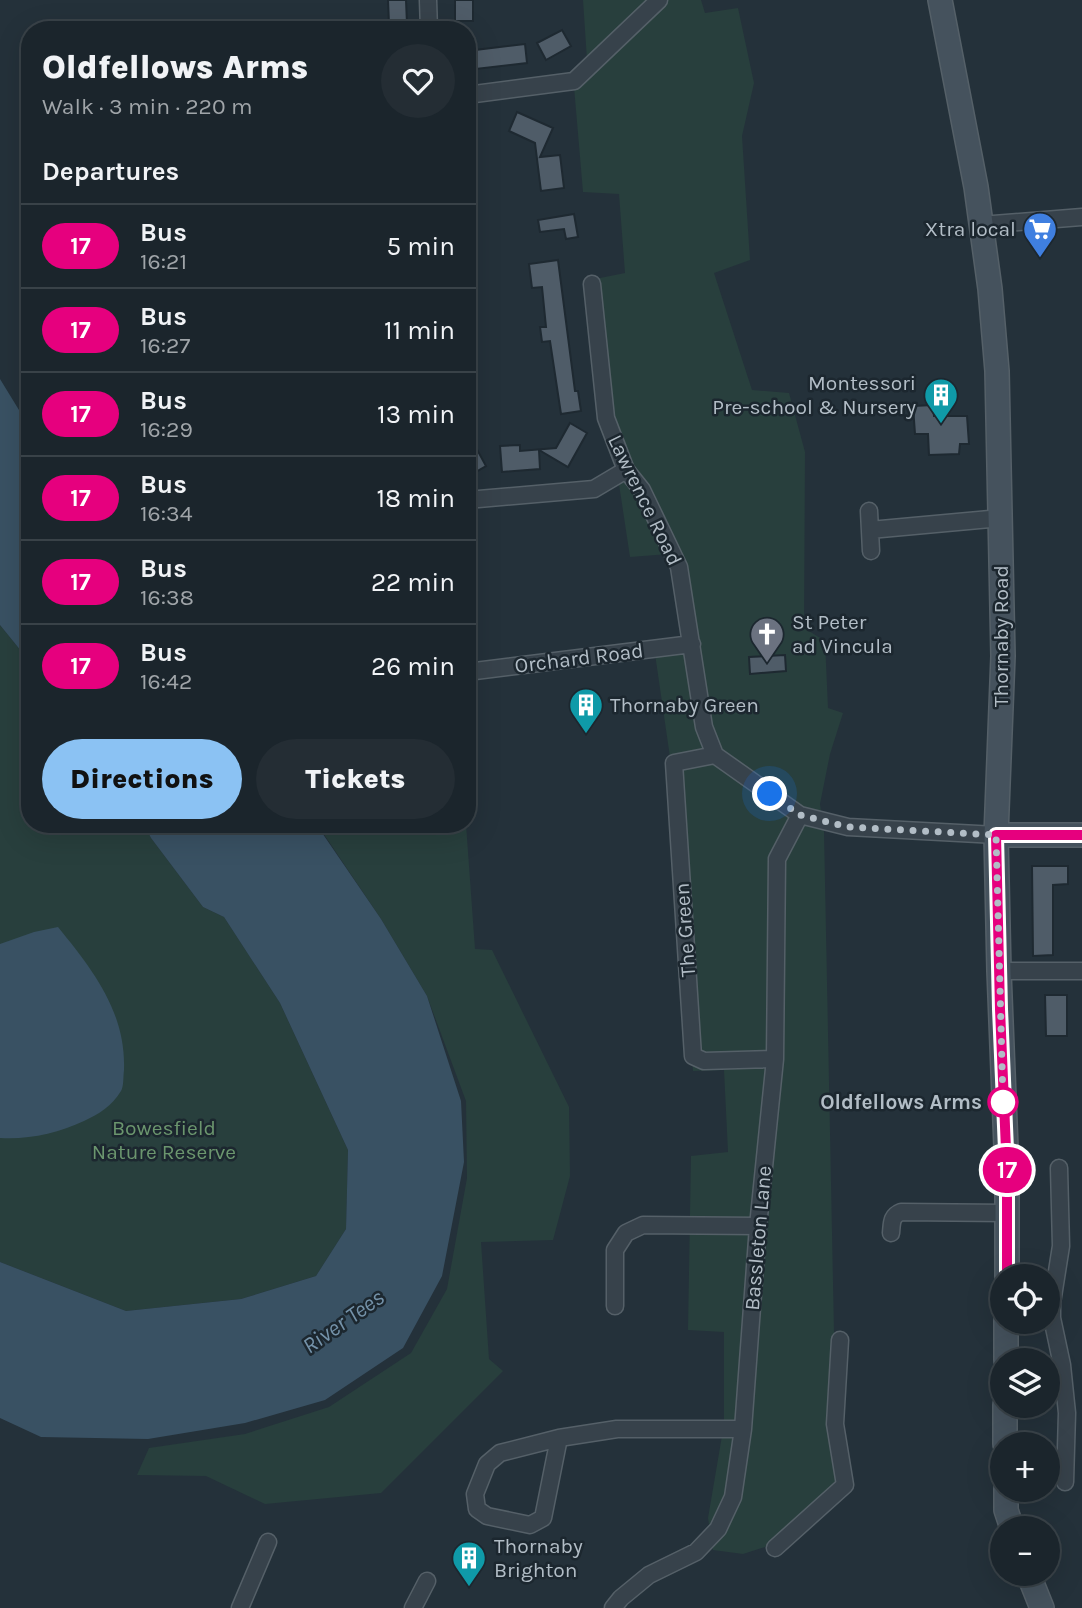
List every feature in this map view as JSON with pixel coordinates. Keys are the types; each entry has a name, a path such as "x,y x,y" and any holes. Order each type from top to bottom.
{"street":[{"path":"428,0 429,21"},
{"path":"476,95 573,81 659,0"},
{"name":"Thornaby Road","path":"940,0 976,187 990,289 997,371 1003,656 996,835 1007,1264"},
{"path":"981,225 1082,217"},
{"name":"Lawrence Road","path":"592,284 606,418 626,470 642,490 679,567 704,727 715,755"},
{"path":"476,499 594,489 626,470"},
{"path":"869,510 871,551"},
{"path":"870,530 1001,518"},
{"name":"Orchard Road","path":"476,671 692,644"},
{"path":"715,755 800,815 848,827 996,835 1082,835"},
{"name":"The Green","path":"715,755 674,763 693,1056 704,1061 775,1059"},
{"name":"Bassleton Lane","path":"613,1608 649,1574 696,1552 718,1529 733,1497 743,1429 758,1226 775,1059 777,859 800,815"},
{"path":"999,971 1082,971"},
{"path":"1058,1264 1061,1246 1059,1168"},
{"path":"891,1233 892,1221 895,1215 901,1212 1007,1213"},
{"path":"615,1306 615,1250 626,1233 643,1225 758,1226"},
{"path":"1055,1334 1067,1413 1065,1482"},
{"path":"775,1548 845,1485 835,1424 840,1340"},
{"path":"559,1438 543,1518 530,1525 487,1516 477,1508 475,1494 487,1464 500,1452 559,1438 617,1429 743,1429"},
{"path":"240,1608 268,1542"},
{"path":"413,1608 427,1581"},
{"path":"1033,1586 1042,1608"}],"green space":[{"path":"583,0 701,0 705,13 738,8 754,83 742,136 750,260 714,273 752,390 789,393 805,452 804,628 825,641 828,708 843,713 830,754 820,804 824,832 837,1482 765,1547 743,1554 713,1550 708,1518 724,1424 724,1332 688,1330 691,1156 728,1152 724,1070 693,1071 671,764 654,647 686,642 669,554 630,557 609,418 595,279 625,273 619,194 583,192 573,75 587,60"},
{"name":"Bowesfield Nature Reserve","path":"0,625 21,651 21,833 148,833 203,907 224,917 280,1003 348,1150 346,1229 316,1276 241,1299 126,1311 0,1262"},
{"path":"323,833 467,833 475,949 492,950 569,1107 570,1176 553,1240 481,1242 489,1359 503,1371 381,1493 265,1504 206,1476 137,1475 149,1448 245,1434 329,1407 411,1353 447,1289 467,1178 466,1101 427,996 381,919"}],"water":[{"path":"0,379 21,413 21,651 0,625"},
{"name":"River Tees","path":"148,833 322,833 381,919 427,996 461,1101 464,1162 442,1276 403,1348 325,1400 245,1423 148,1439 41,1437 0,1418 0,1262 126,1311 241,1299 316,1276 346,1229 348,1150 280,1003 224,917 203,907"},
{"path":"58,927 95,976 113,1011 123,1049 122,1089 105,1109 74,1125 32,1137 0,1138 0,944"}],"building":[{"path":"388,0 406,0 407,21 389,21"},
{"path":"455,0 473,0 473,21 455,21"},
{"path":"562,30 571,46 546,60 537,43"},
{"path":"525,44 527,63 476,69 476,50"},
{"path":"517,112 553,128 540,157 560,155 564,188 541,191 535,143 509,131"},
{"path":"574,214 578,237 566,239 564,229 540,232 538,220"},
{"path":"558,260 575,391 578,391 581,411 561,414 550,341 542,342 540,327 546,327 542,287 532,288 529,264"},
{"name":"Montessori Pre-school & Nursery","path":"933,405 934,416 967,416 969,444 960,444 959,454 929,455 928,434 915,434 913,406"},
{"path":"570,423 587,433 568,467 539,450 540,469 502,472 500,446 520,445 520,451 556,448"},
{"path":"476,448 486,466 476,472"},
{"name":"St Peter ad Vincula","path":"785,655 786,671 750,674 749,657"},
{"path":"1032,866 1068,866 1068,884 1053,885 1053,955 1033,956"},
{"path":"1045,995 1067,995 1067,1036 1046,1036"}],"bus line":[{"name":"17","path":"1007,1264 1007,1173 996,835 1082,835"}],"place":[{"name":"Xtra local","path":"1040,259"},
{"name":"Montessori Pre-school & Nursery","path":"941,425"},
{"name":"St Peter ad Vincula","path":"767,664"},
{"name":"Thornaby Green","path":"586,735"},
{"name":"Oldfellows Arms","path":"1003,1102"},
{"name":"Thornaby Brighton","path":"469,1588"}],"route":[{"path":"770,794 800,815 848,827 996,835 1003,1102"}]}
